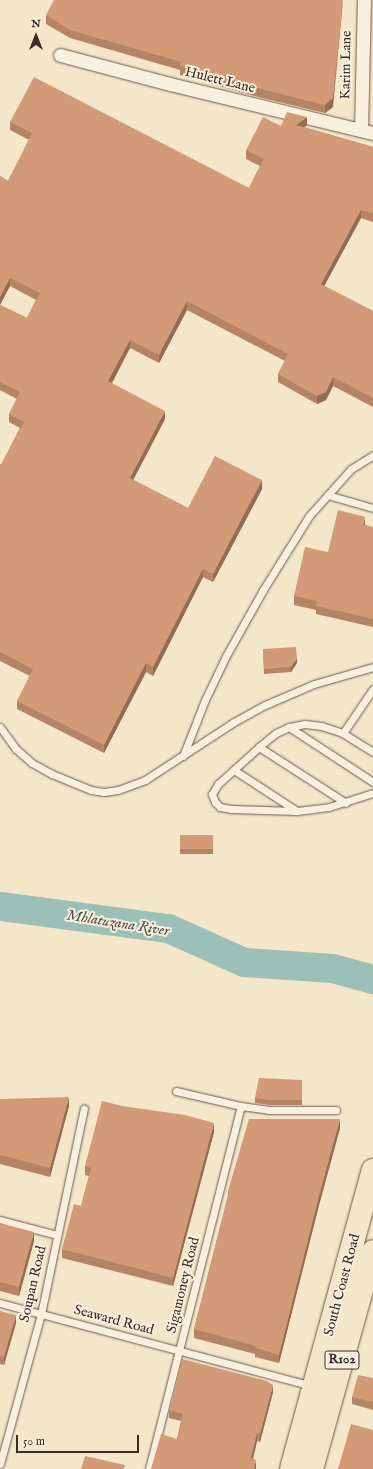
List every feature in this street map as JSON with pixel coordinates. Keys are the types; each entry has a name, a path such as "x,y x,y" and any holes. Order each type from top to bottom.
{"highway":[{"name":"South Coast Road","path":"291,1469 373,1170"},
{"name":"South Coast Road","path":"312,1469 373,1251"}],"street":[{"name":"Karim Lane","path":"364,0 367,132"},
{"name":"Hulett Lane","path":"60,55 170,84 367,132"}],"lane":[{"path":"182,756 205,700 226,656 263,590 309,516 351,470 373,455"},
{"path":"328,494 373,508"},
{"path":"0,727 16,749 32,763 52,774 91,790 104,792 131,787 234,722 265,705 314,684 373,667"},
{"path":"343,734 373,689"},
{"path":"373,752 343,734 321,726 305,724 289,727 276,733 259,747 218,784 212,794 214,802 220,806 247,811 297,811 329,807 346,803 373,793"},
{"path":"289,727 373,782"},
{"path":"259,747 346,803"},
{"path":"234,770 297,811"},
{"path":"176,1091 241,1106 269,1110 336,1110"},
{"name":"Sigamoney Road","path":"149,1469 180,1352 241,1106"},
{"name":"Soupan Road","path":"0,1464 40,1314 84,1108"},
{"path":"0,1220 57,1235"},
{"name":"Seaward Road","path":"0,1303 314,1388"}],"building":[{"path":"54,0 343,0 333,98 325,105 258,88 180,66 181,62 70,30 46,15"},
{"path":"34,77 249,188 264,159 246,150 263,117 281,126 287,112 307,117 296,125 373,147 373,213 361,210 321,284 373,311 373,398 333,377 326,392 317,396 278,374 288,354 187,301 159,355 130,340 108,381 165,411 130,478 188,508 215,456 262,480 213,574 203,569 153,667 146,663 104,745 17,701 33,669 0,652 0,464 1,465 24,422 9,414 20,392 0,382 0,305 27,318 40,293 10,278 0,297 0,176 8,181 32,133 10,122"},
{"path":"338,510 365,517 363,525 373,527 373,619 316,606 317,601 294,596 305,547 328,552"},
{"path":"296,647 297,658 291,667 264,669 263,649"},
{"path":"180,835 213,835 213,849 180,849"},
{"path":"259,1078 302,1080 302,1100 269,1100 255,1098"},
{"path":"69,1097 50,1168 0,1155 0,1099"},
{"path":"102,1101 122,1106 185,1115 214,1123 173,1278 62,1249 74,1204 81,1206 91,1168 85,1166"},
{"path":"249,1119 340,1119 279,1355 255,1348 256,1346 194,1329 228,1191"},
{"path":"0,1223 34,1232 19,1287 0,1282"},
{"path":"0,1311 16,1315 4,1357 0,1356"},
{"path":"182,1359 267,1381 273,1385 260,1434 257,1433 251,1458 256,1460 254,1469 151,1469 161,1434 177,1439 183,1414 169,1410"},
{"path":"358,1375 373,1378 373,1402 352,1397"},
{"path":"351,1424 373,1430 373,1469 338,1469"},
{"path":"85,1456 125,1465 124,1469 81,1469"}],"waterway":[{"name":"Mhlatuzana River","path":"0,906 168,928 244,962 332,968 373,979"}]}
